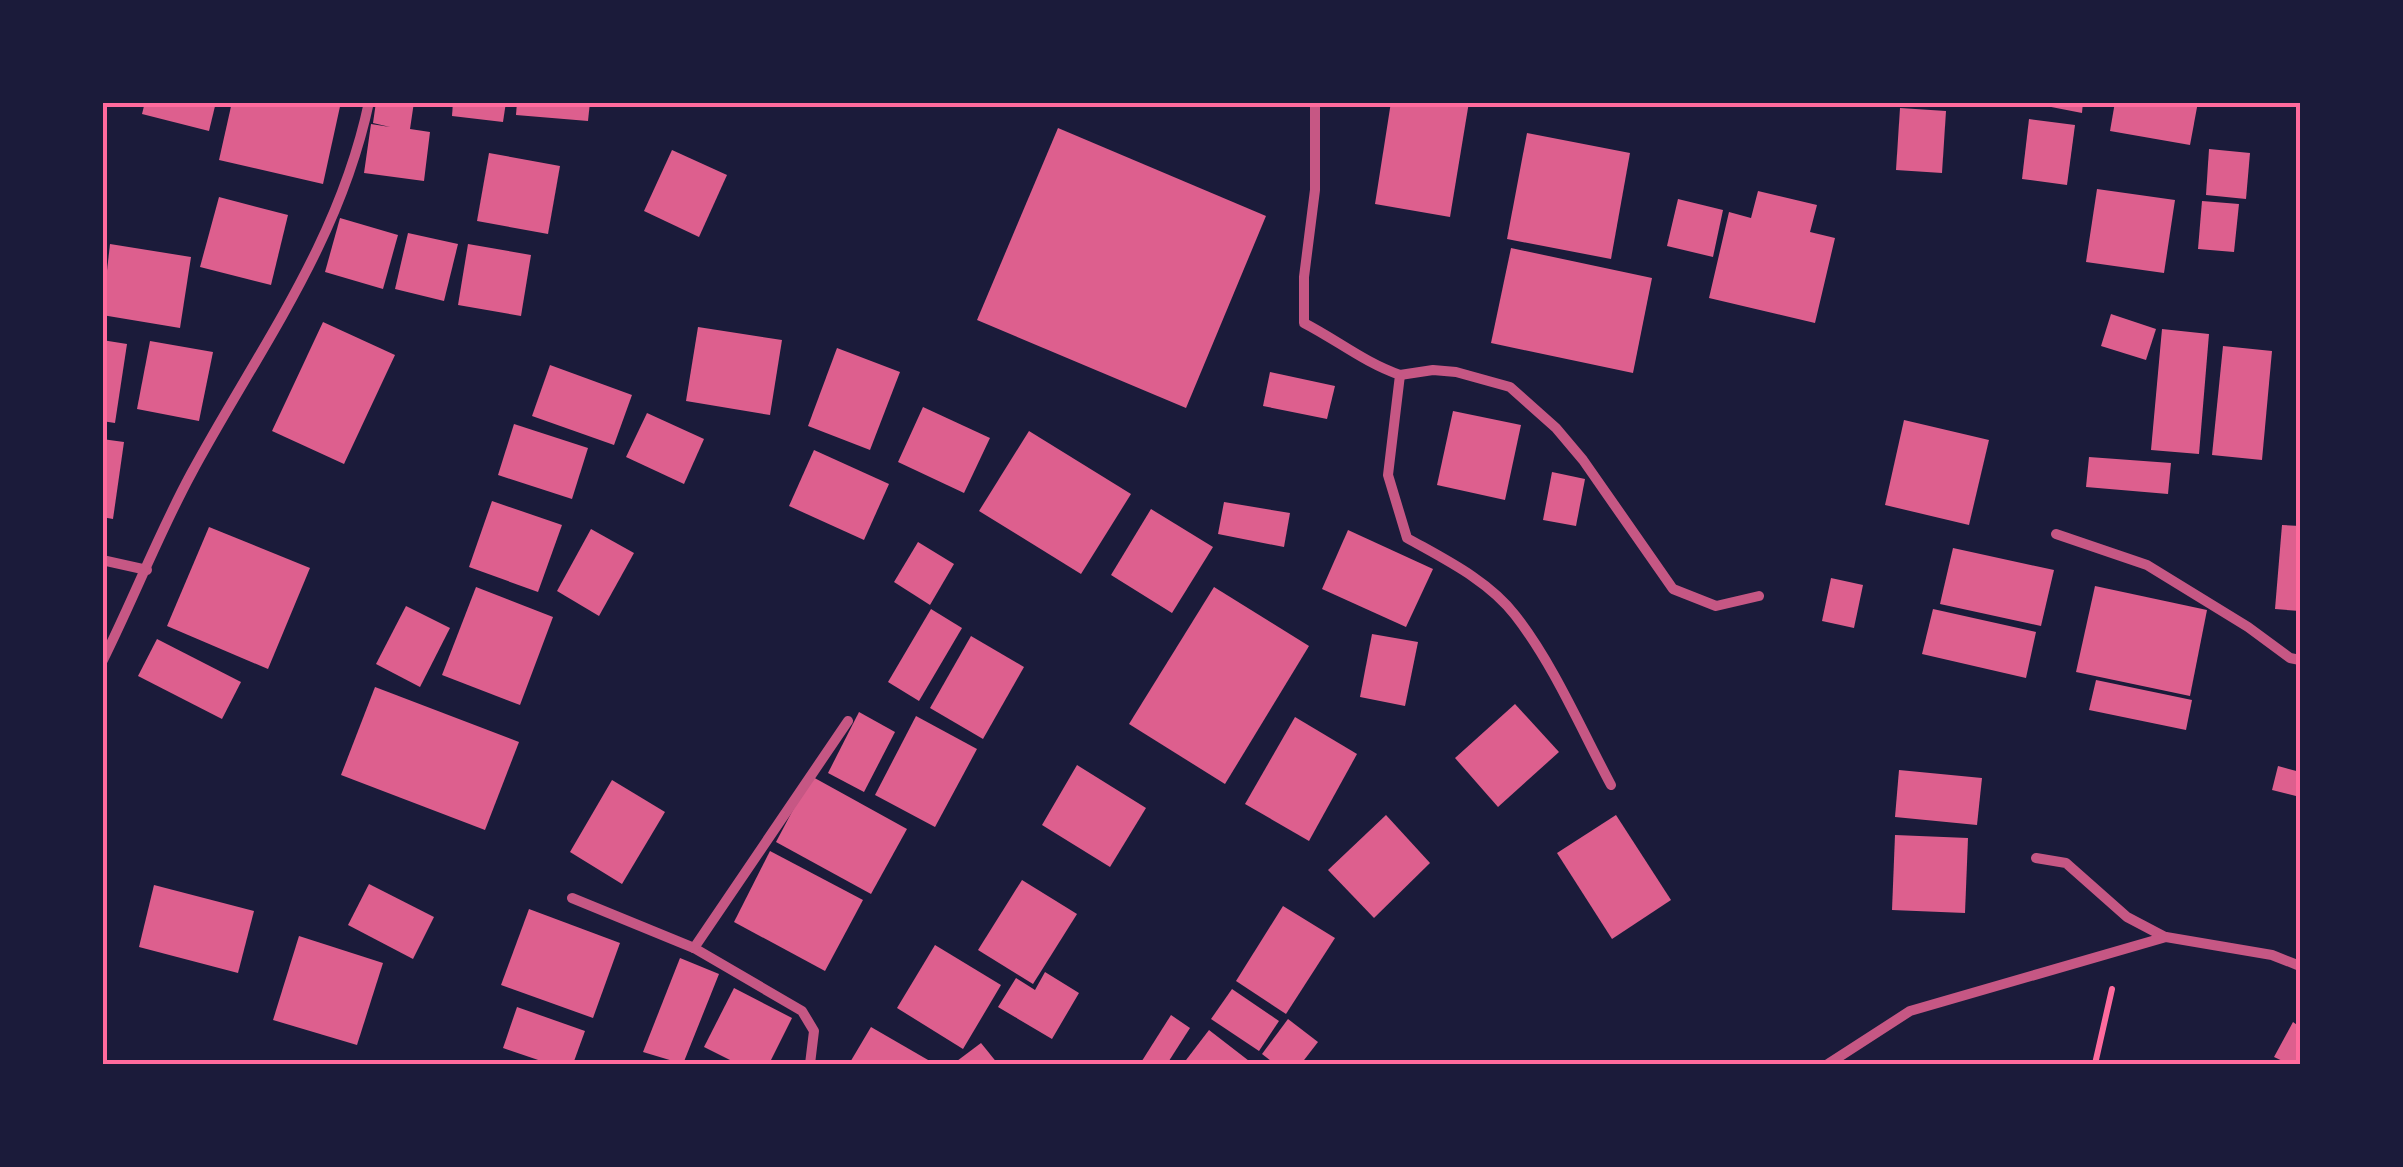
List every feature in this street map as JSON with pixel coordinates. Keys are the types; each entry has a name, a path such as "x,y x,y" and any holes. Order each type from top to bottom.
{"street":[{"path":"102,662 190,476 320,250 361,142 369,102"},
{"path":"1315,102 1315,190 1304,277 1304,323 1346,345 1370,365 1400,375 1433,370 1456,372 1510,386 1556,428 1583,460 1673,590 1716,606 1758,596"},
{"path":"1400,375 1388,475 1407,538 1464,570 1513,612 1611,785"},
{"path":"2056,534 2147,564 2290,658 2300,660"},
{"path":"102,560 147,570"},
{"path":"694,948 848,722"},
{"path":"2036,858 2066,863 2114,907 2166,937 2272,955 2300,966"},
{"path":"572,898 694,948 802,1011 814,1032 810,1064"},
{"path":"1828,1064 1910,1012 2166,937"}],"path":[{"path":"2095,1064 2121,949"}],"building":[{"path":"145,102 216,102 209,131 142,114"},
{"path":"232,102 341,102 323,184 219,160"},
{"path":"376,102 414,102 410,129 430,132 424,181 364,173 371,124 390,127 373,123"},
{"path":"453,102 506,102 503,122 452,116"},
{"path":"517,102 590,102 588,121 516,115"},
{"path":"1391,102 1469,102 1450,217 1375,204"},
{"path":"2025,102 2083,102 2082,113"},
{"path":"2115,102 2198,102 2190,145 2110,131"},
{"path":"1900,108 1946,111 1942,173 1896,170"},
{"path":"2029,119 2075,125 2067,185 2022,179"},
{"path":"1058,128 1266,216 1186,408 977,320"},
{"path":"1527,133 1630,153 1611,259 1507,239"},
{"path":"2209,149 2250,153 2246,199 2206,195"},
{"path":"672,150 727,175 699,237 644,211"},
{"path":"489,153 560,166 548,234 477,221"},
{"path":"2097,189 2175,200 2164,273 2086,262"},
{"path":"1758,191 1817,205 1810,232 1835,238 1815,323 1709,298 1729,212 1751,218"},
{"path":"219,197 288,215 271,285 200,267"},
{"path":"1678,199 1723,210 1713,257 1667,246"},
{"path":"2202,201 2239,204 2234,252 2198,249"},
{"path":"340,218 398,235 383,289 325,272"},
{"path":"408,233 458,244 444,301 395,289"},
{"path":"110,244 191,257 180,328 102,315"},
{"path":"468,244 531,255 521,316 458,305"},
{"path":"1511,248 1652,278 1633,373 1491,343"},
{"path":"2111,314 2156,329 2146,360 2101,346"},
{"path":"323,322 395,355 344,464 272,431"},
{"path":"698,327 782,340 770,415 686,401"},
{"path":"2162,329 2209,334 2199,454 2151,450"},
{"path":"102,340 127,344 115,423 102,421"},
{"path":"150,341 213,352 199,421 137,409"},
{"path":"2223,346 2272,351 2262,460 2212,455"},
{"path":"837,348 900,372 870,450 808,426"},
{"path":"550,365 632,395 614,445 532,416"},
{"path":"1270,372 1335,386 1327,419 1263,406"},
{"path":"923,407 990,438 964,493 898,462"},
{"path":"1453,411 1521,425 1505,500 1437,485"},
{"path":"647,413 704,439 684,484 626,457"},
{"path":"1904,420 1989,440 1969,525 1885,505"},
{"path":"514,424 588,448 572,499 498,475"},
{"path":"1029,431 1131,494 1081,574 979,511"},
{"path":"102,439 124,442 113,519 102,517"},
{"path":"814,450 889,484 864,540 789,506"},
{"path":"2089,457 2171,463 2168,494 2086,487"},
{"path":"1552,472 1585,479 1576,526 1543,520"},
{"path":"492,501 562,525 538,592 469,567"},
{"path":"1224,502 1290,513 1284,547 1218,534"},
{"path":"1151,509 1213,547 1172,613 1111,575"},
{"path":"2282,525 2300,526 2300,611 2275,609"},
{"path":"209,527 310,568 268,669 167,626"},
{"path":"591,529 634,553 599,616 557,591"},
{"path":"1348,530 1433,569 1406,627 1322,589"},
{"path":"918,542 954,564 930,605 894,582"},
{"path":"1953,548 2054,570 2041,626 1940,604"},
{"path":"1831,578 1863,585 1854,628 1822,621"},
{"path":"2095,586 2207,610 2190,696 2076,672"},
{"path":"476,587 553,617 520,705 442,675"},
{"path":"1214,587 1309,646 1225,784 1129,724"},
{"path":"406,606 450,628 420,687 376,664"},
{"path":"931,609 962,628 919,701 888,682"},
{"path":"1933,609 2036,632 2026,678 1922,654"},
{"path":"1372,634 1418,642 1405,706 1360,697"},
{"path":"971,636 1024,667 983,739 930,708"},
{"path":"157,639 241,682 222,719 138,676"},
{"path":"2096,680 2192,700 2186,730 2089,710"},
{"path":"375,687 519,742 485,830 341,775"},
{"path":"1515,704 1559,752 1498,807 1455,758"},
{"path":"859,712 895,732 864,792 828,773"},
{"path":"916,716 977,749 935,827 875,795"},
{"path":"1295,717 1357,754 1309,841 1245,804"},
{"path":"1077,765 1146,808 1110,867 1042,825"},
{"path":"2278,766 2300,772 2300,797 2272,790"},
{"path":"1899,770 1982,778 1977,825 1895,817"},
{"path":"811,776 907,829 871,894 776,842"},
{"path":"612,780 665,812 622,884 570,852"},
{"path":"1386,815 1430,863 1374,918 1328,870"},
{"path":"1616,815 1671,900 1612,939 1557,853"},
{"path":"1895,835 1968,838 1965,913 1892,910"},
{"path":"770,851 863,900 825,971 734,922"},
{"path":"1022,880 1077,914 1033,984 978,950"},
{"path":"369,884 434,917 413,959 348,925"},
{"path":"154,885 254,911 238,973 139,947"},
{"path":"1283,906 1335,938 1286,1014 1236,981"},
{"path":"529,909 620,943 593,1018 501,985"},
{"path":"299,936 383,963 357,1045 273,1020"},
{"path":"935,945 1001,985 963,1049 897,1008"},
{"path":"680,958 719,974 683,1064 643,1052"},
{"path":"1045,972 1079,993 1052,1039 998,1007 1016,978 1035,990"},
{"path":"734,988 792,1018 769,1064 738,1064 704,1047"},
{"path":"1232,989 1279,1021 1259,1051 1211,1019"},
{"path":"517,1007 585,1031 573,1064 550,1064 503,1048"},
{"path":"1171,1015 1190,1028 1167,1064 1140,1064"},
{"path":"1288,1019 1318,1042 1301,1064 1275,1064 1262,1054"},
{"path":"2293,1022 2300,1027 2300,1064 2274,1057"},
{"path":"871,1027 935,1064 849,1064"},
{"path":"1209,1030 1253,1064 1183,1064"},
{"path":"981,1043 998,1064 953,1064"}]}
